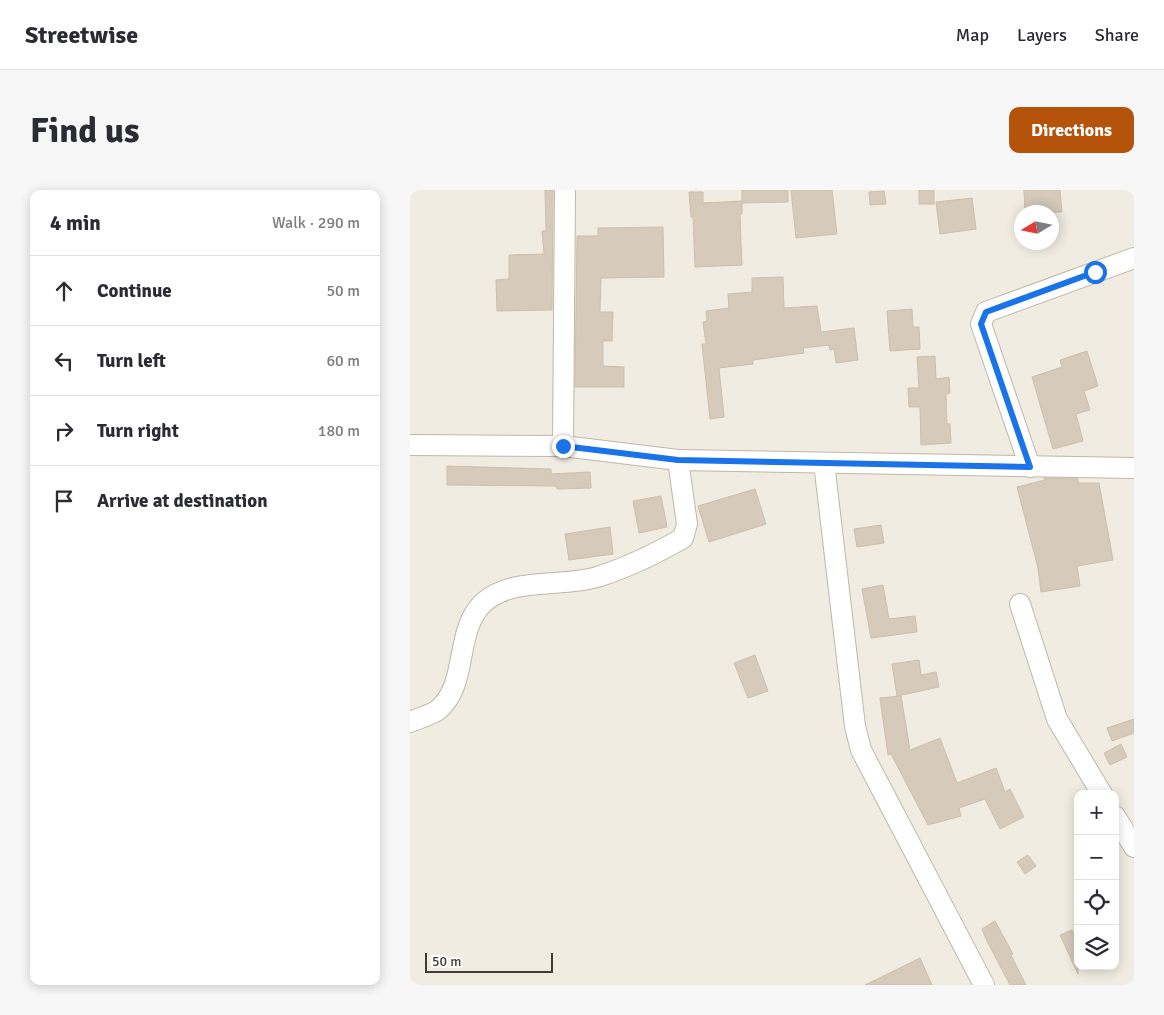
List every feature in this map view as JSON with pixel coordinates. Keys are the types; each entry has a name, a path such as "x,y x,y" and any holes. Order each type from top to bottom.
{"street":[{"path":"563,446 564,190"},
{"path":"1030,467 981,324 986,312 1134,258"},
{"path":"410,445 563,446 678,460 1134,468"},
{"path":"410,722 437,711 450,696 470,624 483,603 509,589 596,578 666,548 683,538 687,524 678,460"},
{"path":"824,463 855,726 861,750 984,985"},
{"path":"1020,604 1057,719 1100,790"},
{"path":"1119,823 1134,847"}],"building":[{"path":"545,190 553,190 552,310 497,311 496,280 509,279 509,255 544,254 542,231 546,231"},
{"path":"742,190 788,190 788,202 742,203"},
{"path":"791,190 832,190 837,234 796,238"},
{"path":"919,190 934,190 934,204 919,204"},
{"path":"1024,190 1060,190 1062,212 1059,212 1059,205 1025,205"},
{"path":"884,191 886,204 870,205 869,192"},
{"path":"689,192 703,192 703,203 742,201 742,214 740,215 742,265 695,267 693,217 691,217"},
{"path":"972,198 976,229 940,234 936,202"},
{"path":"663,227 664,277 601,278 600,312 613,312 612,341 603,341 603,366 624,367 624,387 575,387 577,236 598,236 598,228"},
{"path":"783,277 784,308 817,306 821,332 854,328 858,360 836,363 834,349 830,350 829,345 803,348 804,353 753,360 753,364 719,368 724,417 710,419 702,344 706,344 703,322 707,321 706,311 729,308 728,294 752,292 752,278"},
{"path":"912,309 913,327 919,327 920,349 890,351 887,311"},
{"path":"1087,351 1098,386 1084,391 1090,410 1076,414 1083,441 1053,449 1032,377 1062,367 1060,360"},
{"path":"935,356 936,379 949,377 950,393 946,394 947,424 950,424 951,443 921,445 920,407 909,407 908,388 919,388 917,357"},
{"path":"447,466 551,469 551,474 590,472 591,488 557,489 556,486 447,485"},
{"path":"1044,478 1078,479 1078,483 1099,483 1113,560 1077,566 1080,586 1041,592 1038,568 1017,487 1045,480"},
{"path":"755,489 766,524 709,542 698,506"},
{"path":"661,496 667,527 639,533 633,501"},
{"path":"881,525 884,543 857,547 854,529"},
{"path":"610,527 613,554 569,560 565,534"},
{"path":"883,585 889,619 915,616 917,632 871,638 862,589"},
{"path":"755,655 768,691 748,698 734,663"},
{"path":"919,660 921,675 936,672 939,687 897,696 892,664"},
{"path":"901,696 910,750 940,738 957,783 996,768 1005,792 1010,789 1024,817 1000,829 985,799 959,808 961,816 928,825 891,754 888,755 880,698"},
{"path":"1134,719 1134,733 1112,741 1107,728"},
{"path":"1121,744 1127,757 1110,765 1104,753"},
{"path":"1028,855 1036,866 1025,874 1017,862"},
{"path":"995,921 1013,954 1011,955 1026,985 1010,985 987,941 982,929"},
{"path":"1072,930 1074,934 1074,965 1060,935"},
{"path":"920,958 932,985 865,985"}],"route":[{"path":"563,446 678,460 1030,467 981,324 986,312 1095,272"}]}
